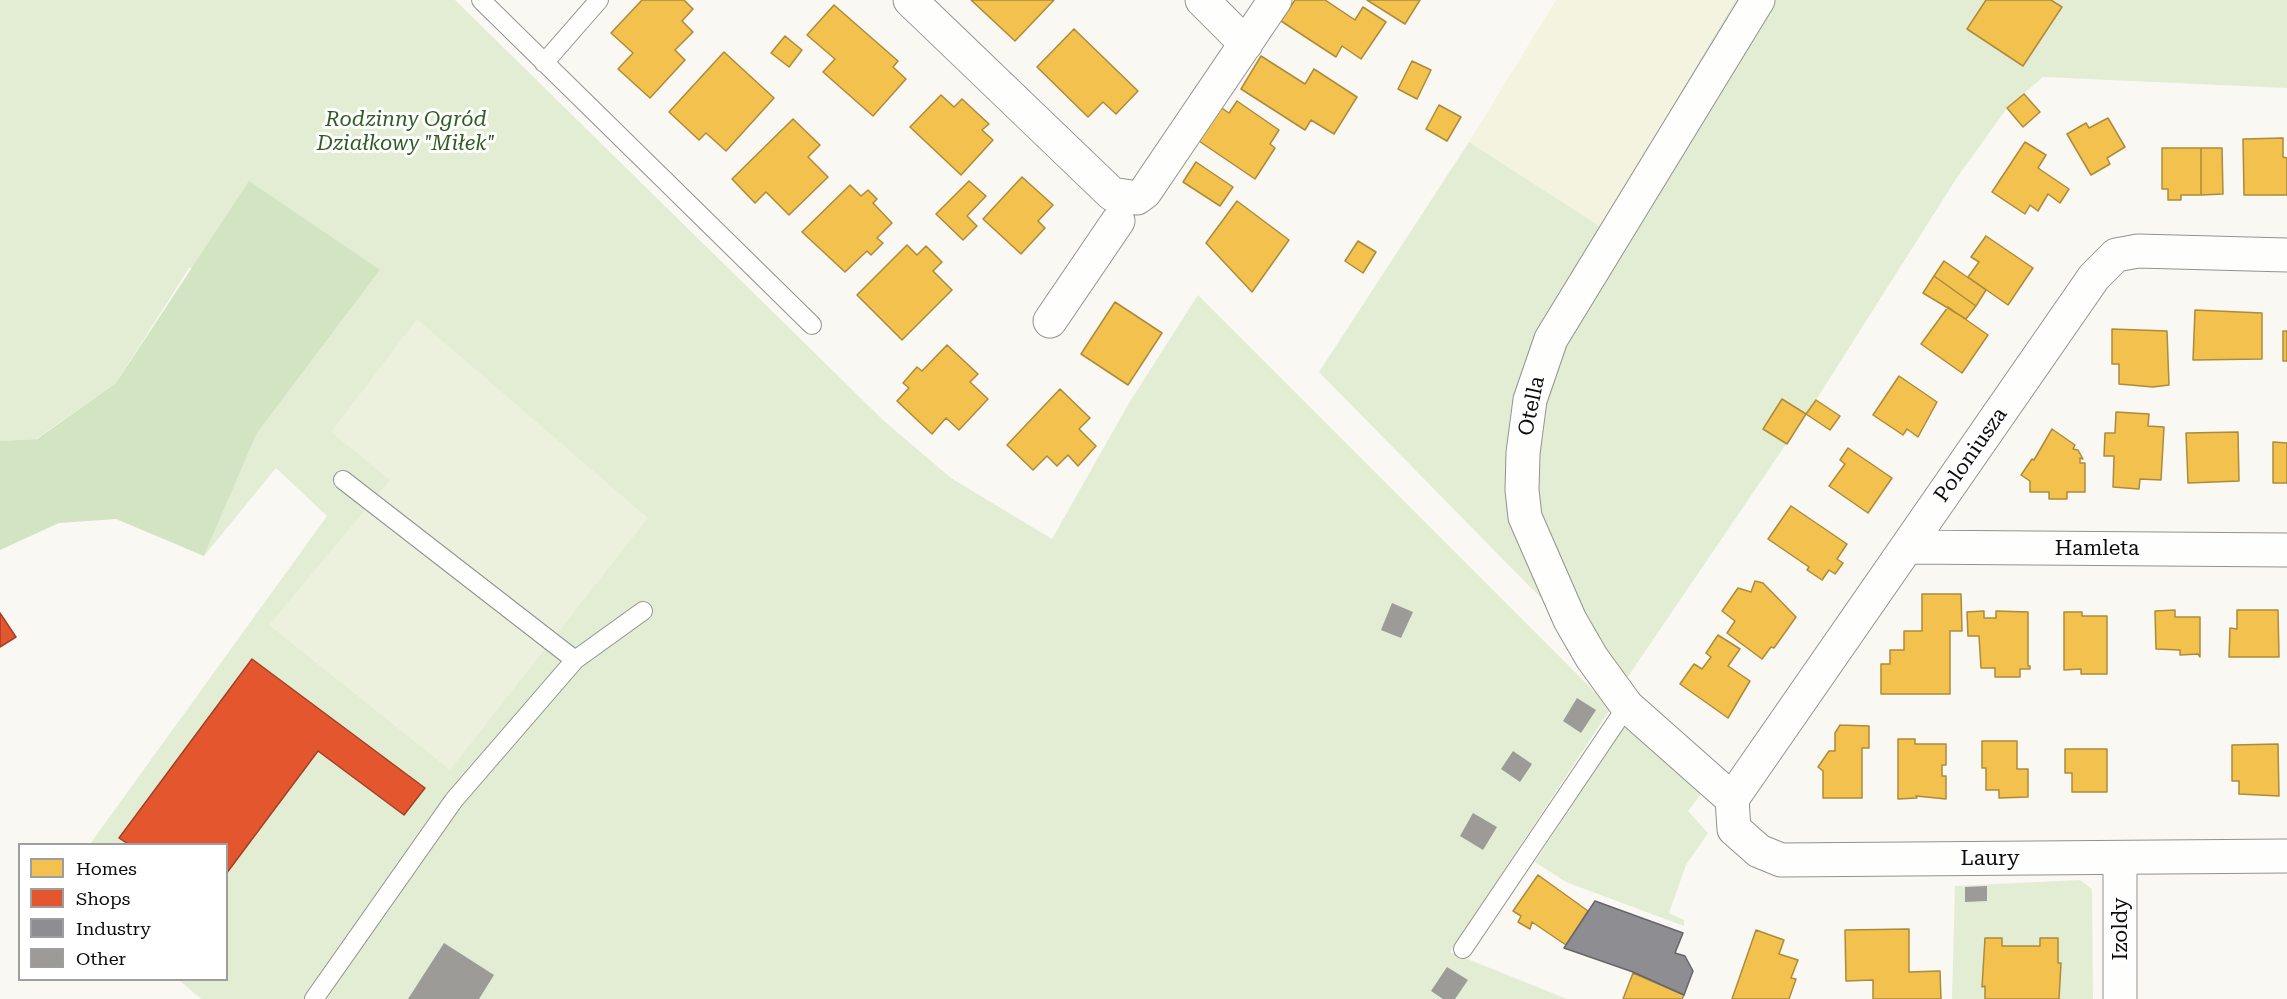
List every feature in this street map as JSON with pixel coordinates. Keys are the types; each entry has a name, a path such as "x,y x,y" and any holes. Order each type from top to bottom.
{"street":[{"path":"910,0 1115,208"},
{"path":"1202,0 1246,44"},
{"path":"1050,321 1115,208 1145,192 1275,0"},
{"name":"Otella","path":"1732,799 1627,706 1592,658 1570,620 1525,517 1522,453 1530,400 1551,339 1758,0"},
{"name":"Poloniusza","path":"1732,799 2094,277 2116,255 2138,251 2287,255"},
{"name":"Hamleta","path":"1908,547 2287,550"},
{"name":"Laury","path":"1732,799 1734,829 1759,851 1781,860 2287,856"},
{"name":"Izoldy","path":"2120,858 2120,999"}],"lane":[{"path":"480,0 812,325"},
{"path":"544,63 599,0"},
{"path":"343,480 575,660"},
{"path":"314,999 454,800 575,660 643,611"},
{"path":"1463,949 1627,706"}],"green space":[{"name":"Rodzinny Ogród Działkowy \"Miłek\"","path":"0,0 455,0 884,421 951,478 1052,539 1129,403 1198,295 1611,708 1450,952 1567,999 201,999 180,981 228,981 228,843 91,843 327,516 276,468 204,556 257,433 380,270 189,268 116,383 36,439 0,441"},
{"path":"1556,0 1734,0 1601,227 1469,142"},
{"path":"1735,0 2287,0 2287,88 2043,77 2007,108 1956,179 1816,400 1627,678 1540,597 1319,372 1469,142 1601,227"},
{"path":"249,181 380,270 257,433 204,556 116,519 59,523 0,550 0,441 37,439 116,383"},
{"path":"417,319 648,518 450,770 269,625 390,480 331,432"},
{"path":"1624,726 1701,794 1688,811 1708,833 1686,865 1669,913 1684,920 1684,926 1566,882 1535,862"},
{"path":"2080,880 2092,889 2093,999 1952,999 1955,886"}],"building: Homes":[{"path":"642,0 684,0 693,9 682,21 693,32 675,50 685,60 650,98 618,69 633,53 611,33"},
{"path":"971,0 1054,0 1015,41"},
{"path":"1295,0 1325,0 1355,20 1363,7 1386,22 1361,59 1342,46 1336,57 1281,21"},
{"path":"1367,0 1420,0 1405,24"},
{"path":"1986,0 2051,0 2062,7 2023,66 1967,29"},
{"path":"834,5 898,61 893,67 906,79 873,116 823,72 835,59 807,35"},
{"path":"1074,29 1138,91 1116,114 1103,102 1088,117 1037,67"},
{"path":"785,36 802,50 789,67 771,53"},
{"path":"724,52 774,98 726,151 706,133 699,140 669,112"},
{"path":"1261,56 1305,84 1314,69 1357,97 1334,134 1311,120 1305,130 1241,89"},
{"path":"1412,61 1431,70 1417,99 1398,89"},
{"path":"2024,94 2040,112 2023,127 2007,108"},
{"path":"941,95 954,107 962,99 989,124 982,130 993,140 961,175 910,127"},
{"path":"1237,101 1279,130 1270,144 1275,148 1255,179 1193,137 1216,104 1229,113"},
{"path":"1439,105 1461,117 1447,141 1426,129"},
{"path":"2108,118 2125,147 2107,158 2110,164 2091,175 2067,134 2086,123 2089,128"},
{"path":"793,119 820,145 808,157 828,177 789,215 766,192 755,203 732,179"},
{"path":"2283,138 2283,157 2287,158 2287,195 2244,195 2243,139"},
{"path":"2025,142 2046,155 2038,168 2069,189 2060,203 2048,194 2038,211 2030,205 2025,214 1992,192"},
{"path":"2162,148 2201,148 2201,195 2181,195 2181,200 2168,200 2168,189 2162,189"},
{"path":"2201,148 2222,148 2223,194 2201,195"},
{"path":"1196,162 1233,187 1220,206 1183,182"},
{"path":"1022,177 1053,205 1038,221 1045,228 1021,254 983,219"},
{"path":"969,181 986,196 967,216 977,226 963,240 936,214"},
{"path":"850,185 861,196 868,190 877,199 873,203 892,223 877,238 883,243 871,255 867,251 845,272 802,232"},
{"path":"1237,201 1289,240 1252,292 1206,243"},
{"path":"1986,236 2033,268 2008,305 1968,277 1979,262 1971,257"},
{"path":"1358,241 1376,252 1363,273 1345,261"},
{"path":"907,245 917,255 926,246 942,262 933,271 952,290 902,340 857,295"},
{"path":"1944,261 1986,290 1976,306 1934,276"},
{"path":"1934,276 1976,306 1966,319 1923,293"},
{"path":"1115,302 1162,333 1128,385 1081,354"},
{"path":"1948,307 1988,335 1962,373 1921,344"},
{"path":"2195,310 2262,313 2262,359 2193,360"},
{"path":"2112,329 2167,331 2169,385 2153,387 2119,384 2119,364 2112,364"},
{"path":"2283,331 2287,331 2287,361 2283,361"},
{"path":"947,345 978,374 970,382 988,399 959,430 946,418 932,434 897,401 909,388 903,383 917,367 922,371"},
{"path":"1899,376 1937,402 1918,437 1907,429 1903,435 1873,415"},
{"path":"1060,389 1090,418 1079,429 1096,446 1078,466 1068,455 1057,466 1047,456 1033,470 1007,445"},
{"path":"1782,399 1806,414 1787,444 1763,429"},
{"path":"1816,400 1840,416 1830,430 1806,414"},
{"path":"2116,412 2149,414 2148,426 2164,427 2161,480 2140,479 2139,489 2113,487 2114,456 2104,456 2105,433 2115,433"},
{"path":"2052,429 2075,445 2073,449 2078,450 2083,459 2080,458 2080,463 2085,463 2085,492 2067,492 2067,499 2049,499 2049,492 2030,492 2030,481 2021,475 2032,459 2034,460"},
{"path":"2238,432 2239,481 2188,483 2186,433"},
{"path":"2273,442 2287,443 2287,483 2273,483"},
{"path":"1848,448 1892,478 1868,513 1829,486 1845,464 1840,460"},
{"path":"1791,506 1847,544 1837,559 1843,563 1835,574 1829,570 1822,580 1807,570 1809,567 1768,539"},
{"path":"1755,581 1763,583 1796,617 1774,648 1771,647 1762,659 1727,633 1735,621 1722,611 1738,588 1751,592"},
{"path":"1922,594 1961,594 1962,631 1950,631 1950,694 1881,694 1881,664 1890,664 1890,650 1904,650 1904,631 1922,631"},
{"path":"2175,610 2175,617 2200,617 2200,657 2198,654 2180,655 2180,650 2156,649 2155,611"},
{"path":"2237,610 2278,610 2279,657 2229,657 2230,628 2237,629"},
{"path":"1984,611 1984,618 1996,618 1996,611 2028,612 2028,666 2030,669 2020,669 2020,677 1995,677 1995,668 1981,668 1979,636 1968,636 1967,612"},
{"path":"2064,612 2082,612 2082,616 2107,616 2107,674 2081,674 2081,669 2064,670"},
{"path":"1718,635 1740,649 1728,666 1750,681 1728,718 1680,684 1694,664 1702,669 1711,657 1706,653"},
{"path":"1840,725 1869,726 1869,748 1862,748 1862,798 1823,798 1823,771 1818,767 1829,751 1835,751 1835,733"},
{"path":"1898,739 1915,739 1915,744 1946,744 1946,765 1942,765 1942,776 1946,776 1946,799 1916,796 1917,798 1898,799"},
{"path":"1982,741 2017,741 2017,769 2028,769 2028,797 1999,798 1999,790 1986,790 1986,768 1982,768"},
{"path":"2278,744 2279,796 2239,794 2239,781 2232,781 2232,745"},
{"path":"2065,749 2107,749 2107,792 2072,792 2072,773 2065,773"},
{"path":"1538,875 1588,911 1566,945 1532,922 1530,929 1518,922 1521,916 1513,911"},
{"path":"1909,929 1909,972 1940,971 1941,999 1873,999 1873,980 1846,981 1845,930"},
{"path":"1756,930 1784,940 1779,954 1798,960 1791,978 1796,979 1789,999 1732,999"},
{"path":"1985,938 2002,938 2002,946 2040,946 2040,938 2058,938 2058,963 2061,963 2059,999 1985,999 1985,986 1982,987"},
{"path":"1633,973 1684,995 1682,999 1623,999"}],"building: Shops":[{"path":"0,613 16,637 0,647"},
{"path":"252,659 425,788 404,815 318,751 228,871 228,843 126,843 119,838"}],"building: Industry":[{"path":"1595,901 1683,933 1675,953 1685,956 1693,971 1684,995 1633,972 1564,948"}],"building: Other":[{"path":"1392,603 1413,612 1401,638 1381,630"},
{"path":"1577,698 1596,710 1581,733 1563,721"},
{"path":"1513,751 1532,764 1520,782 1501,769"},
{"path":"1473,813 1497,827 1483,850 1460,836"},
{"path":"1987,886 1987,901 1965,902 1965,887"},
{"path":"444,943 494,975 479,999 408,999"},
{"path":"1447,967 1468,980 1455,999 1443,999 1431,991"}]}
